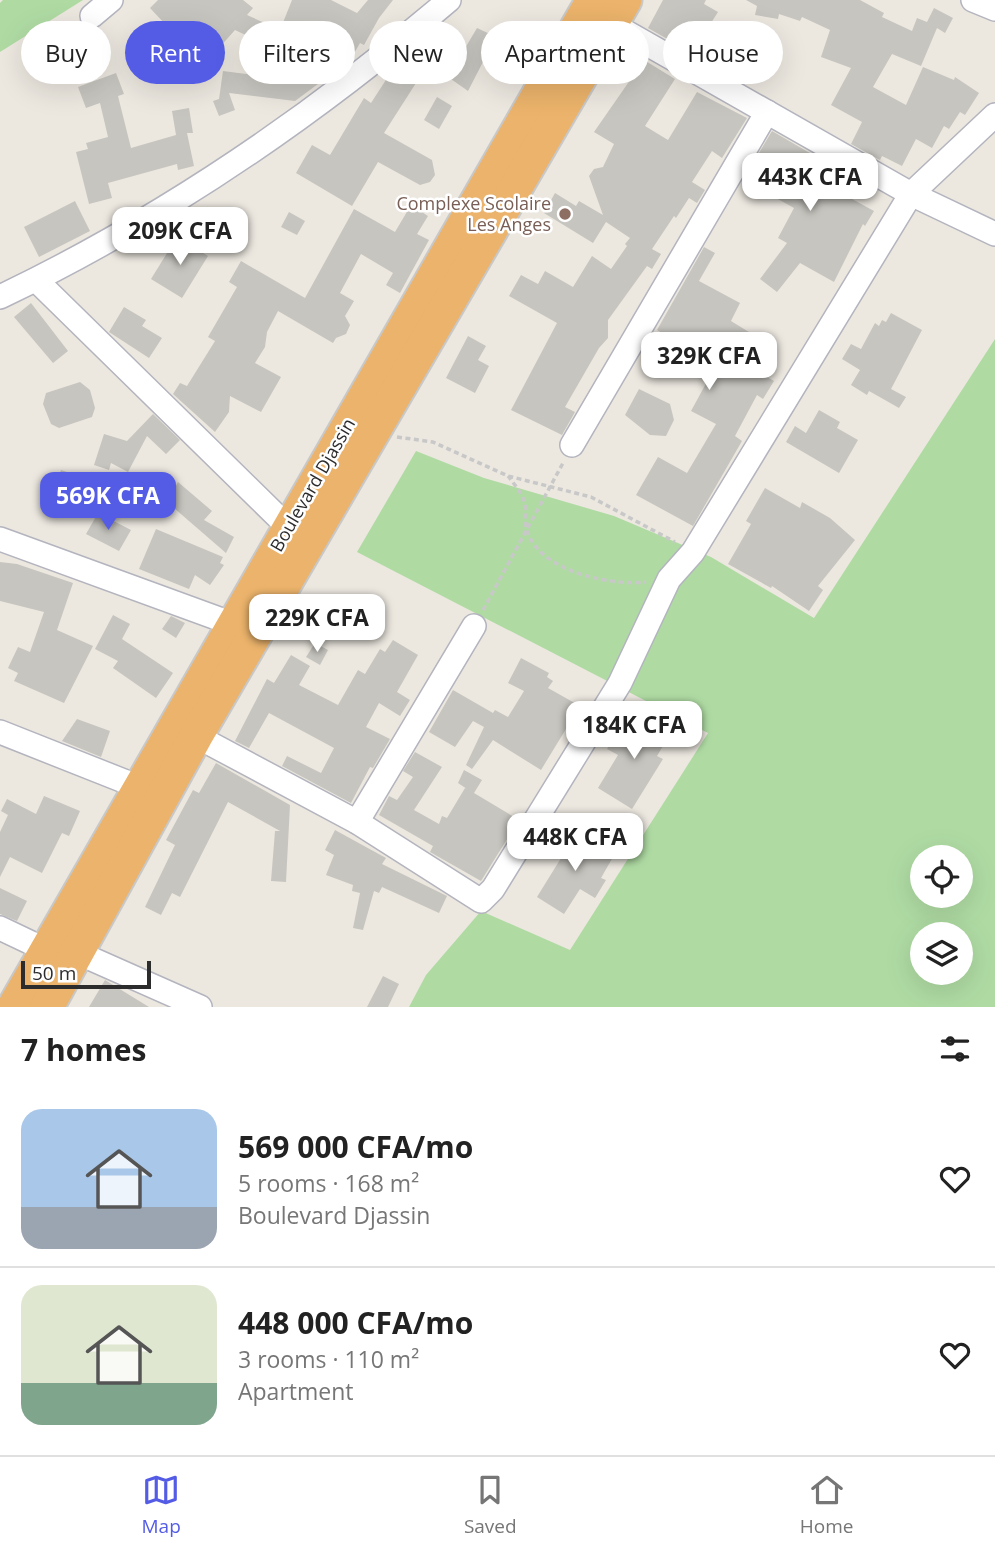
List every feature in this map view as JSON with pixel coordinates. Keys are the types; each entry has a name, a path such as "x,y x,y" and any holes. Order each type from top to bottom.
{"highway":[{"name":"Boulevard Djassin","path":"14,1007 61,951 196,736 610,8"},
{"name":"Boulevard Djassin","path":"47,1007 61,951 139,787 288,527 610,8"}],"street":[{"path":"92,16 111,0"},
{"path":"0,297 36,280 182,197 272,139 376,62 449,0"},
{"path":"973,0 995,9"},
{"path":"610,8 767,112 911,194 995,234"},
{"path":"572,446 767,112"},
{"path":"196,736 358,822 481,901 493,889 620,683 669,579 694,552 911,194 995,115"},
{"path":"36,280 288,527"},
{"path":"1,534 233,625"},
{"path":"358,822 474,626"},
{"path":"0,732 139,787"},
{"path":"0,928 200,1007"}],"path":[{"path":"370,433 433,442 508,475 591,497 624,512 694,552"},
{"path":"474,626 572,446"},
{"path":"508,475 525,502 526,530 534,545 547,557 580,575 639,582 669,579"}],"green space":[{"path":"3,0 83,0 49,21 21,21 21,39 0,52 0,3"},
{"path":"995,339 995,1007 409,1007 426,975 481,911 570,950 708,733 357,552 416,451 484,478 614,516 711,557 814,618"}],"building":[{"path":"158,0 243,0 253,8 247,15 260,21 239,21 239,32 235,30 225,41 225,21 162,21 150,8"},
{"path":"292,0 331,0 357,13 368,0 393,0 377,21 369,21 369,36 364,45 360,43 355,52 355,21 284,21"},
{"path":"663,0 706,0 704,4 718,12 712,21 663,21 663,37 649,26"},
{"path":"746,0 860,0 884,13 882,17 912,31 917,18 927,22 934,8 953,18 945,33 937,28 921,66 892,54 873,87 906,105 923,67 954,80 955,77 979,93 965,115 960,112 949,129 944,126 932,148 916,139 902,166 882,156 880,160 851,144 862,122 831,105 851,68 821,57 830,30 802,17 800,21 779,14 778,19 755,15 757,6"},
{"path":"477,28 481,30 481,66 468,91 458,84 467,84 467,45"},
{"path":"649,63 663,72 663,84 672,84 645,126 668,140 697,92 747,118 722,158 712,151 692,182 705,190 697,203 689,198 676,218 674,216 652,249 661,254 652,269 647,266 608,320 608,338 599,348 565,407 575,412 562,435 511,410 557,323 509,296 521,275 538,284 545,271 573,287 592,256 611,269 627,246 625,244 630,238 606,222 593,243 544,213 555,193 576,206 579,201 603,215 589,176 594,169 603,167 614,144 594,132 627,84 649,84"},
{"path":"225,71 239,73 239,84 318,84 295,101 229,93 235,110 219,116 213,101 219,99 221,84 225,84"},
{"path":"116,73 124,94 118,96 131,148 176,135 172,111 189,108 193,133 187,133 194,166 178,170 177,164 108,183 112,198 89,204 76,152 88,149 86,143 108,137 100,103 86,108 78,87 86,84 111,84 111,75"},
{"path":"383,84 415,84 384,133 432,160 435,175 430,182 420,185 378,162 352,206 296,173 312,145 330,155 364,98 371,103"},
{"path":"437,97 452,106 439,129 424,120"},
{"path":"772,131 841,171 832,188 874,211 865,226 863,224 834,282 800,263 777,292 760,279 787,243 778,238 794,208 776,198 785,182 753,163"},
{"path":"75,201 90,231 39,257 24,227"},
{"path":"411,205 428,216 417,234 429,240 400,293 386,285 393,273 361,254 340,293 354,301 345,316 350,325 346,334 336,338 333,343 278,311 267,332 265,347 255,363 281,377 261,412 230,396 229,412 215,432 173,394 180,383 187,386 215,341 208,337 237,287 229,282 241,261 305,298 354,209 395,232"},
{"path":"289,212 305,221 297,235 281,227"},
{"path":"177,237 208,256 182,298 151,279"},
{"path":"704,247 715,253 699,281 740,303 731,321 770,345 755,370 774,381 763,399 757,395 735,436 742,441 693,526 636,495 658,457 687,473 716,424 691,411 715,367 712,362 657,330"},
{"path":"31,303 68,351 53,363 14,317"},
{"path":"124,307 146,320 142,326 162,338 149,358 109,332"},
{"path":"891,313 922,330 891,389 906,397 899,408 869,391 867,395 851,385 860,370 842,359 851,344 861,349 875,323 879,326 882,320 886,322"},
{"path":"468,336 486,346 478,360 489,366 475,393 446,378"},
{"path":"80,382 90,390 95,408 92,417 59,428 51,424 43,404 46,393"},
{"path":"639,389 670,404 674,420 666,436 650,435 625,415"},
{"path":"819,410 840,422 837,428 858,440 839,473 786,442 795,426 806,433"},
{"path":"153,414 180,440 166,454 147,436 128,472 111,463 109,470 94,465 104,434 127,441"},
{"path":"61,470 100,483 94,501 54,488"},
{"path":"178,482 212,511 204,520 234,537 226,553 167,502"},
{"path":"765,488 800,508 802,502 830,518 855,540 818,586 823,590 809,611 772,586 771,588 728,564 751,524 746,521"},
{"path":"98,513 131,530 119,551 86,534"},
{"path":"156,529 223,557 220,563 224,565 210,585 195,575 189,589 139,569"},
{"path":"0,562 17,564 73,583 57,630 93,646 64,703 14,681 18,673 8,668 18,647 30,652 44,612 0,601"},
{"path":"113,615 130,624 122,639 173,673 156,698 113,668 118,661 95,649"},
{"path":"171,616 185,623 176,638 162,629"},
{"path":"393,640 418,655 397,692 410,700 400,716 379,703 366,727 390,739 373,768 370,767 351,803 282,766 287,756 321,773 334,748 269,713 249,748 235,741 267,679 274,683 291,655 310,666 299,685 338,705 358,670 365,674 380,649 385,652"},
{"path":"315,643 328,650 320,665 306,657"},
{"path":"521,658 549,673 547,677 553,681 548,688 580,706 541,770 493,740 472,769 466,765 484,727 473,721 455,747 429,732 453,690 493,713 495,710 508,717 524,691 508,683"},
{"path":"639,717 670,734 657,756 663,759 632,809 598,788 618,755 607,749 625,719 635,725"},
{"path":"77,719 110,731 101,757 62,741"},
{"path":"415,752 442,767 414,810 439,824 442,816 447,818 465,788 467,789 458,783 464,770 482,780 474,793 519,820 481,881 430,852 433,846 379,815 389,796 397,800 413,777 403,771"},
{"path":"216,763 290,805 286,882 271,881 275,831 280,831 228,802 180,897 172,893 161,915 145,907 175,845 166,840 193,790 199,793"},
{"path":"44,796 80,811 69,836 62,833 42,873 10,857 0,877 0,832 8,815 1,811 7,799 36,814"},
{"path":"335,830 386,858 382,864 447,896 439,913 382,887 379,893 374,891 363,930 353,928 360,893 352,891 353,885 326,875 334,855 325,850"},
{"path":"568,831 613,857 601,878 606,880 595,898 580,889 564,914 537,897 566,850 559,846"},
{"path":"0,888 27,901 17,921 0,914"},
{"path":"383,976 399,984 388,1007 367,1007"},
{"path":"105,980 149,1007 89,1007"}],"place":[{"name":"Complexe Scolaire Les Anges","path":"565,214"}]}
